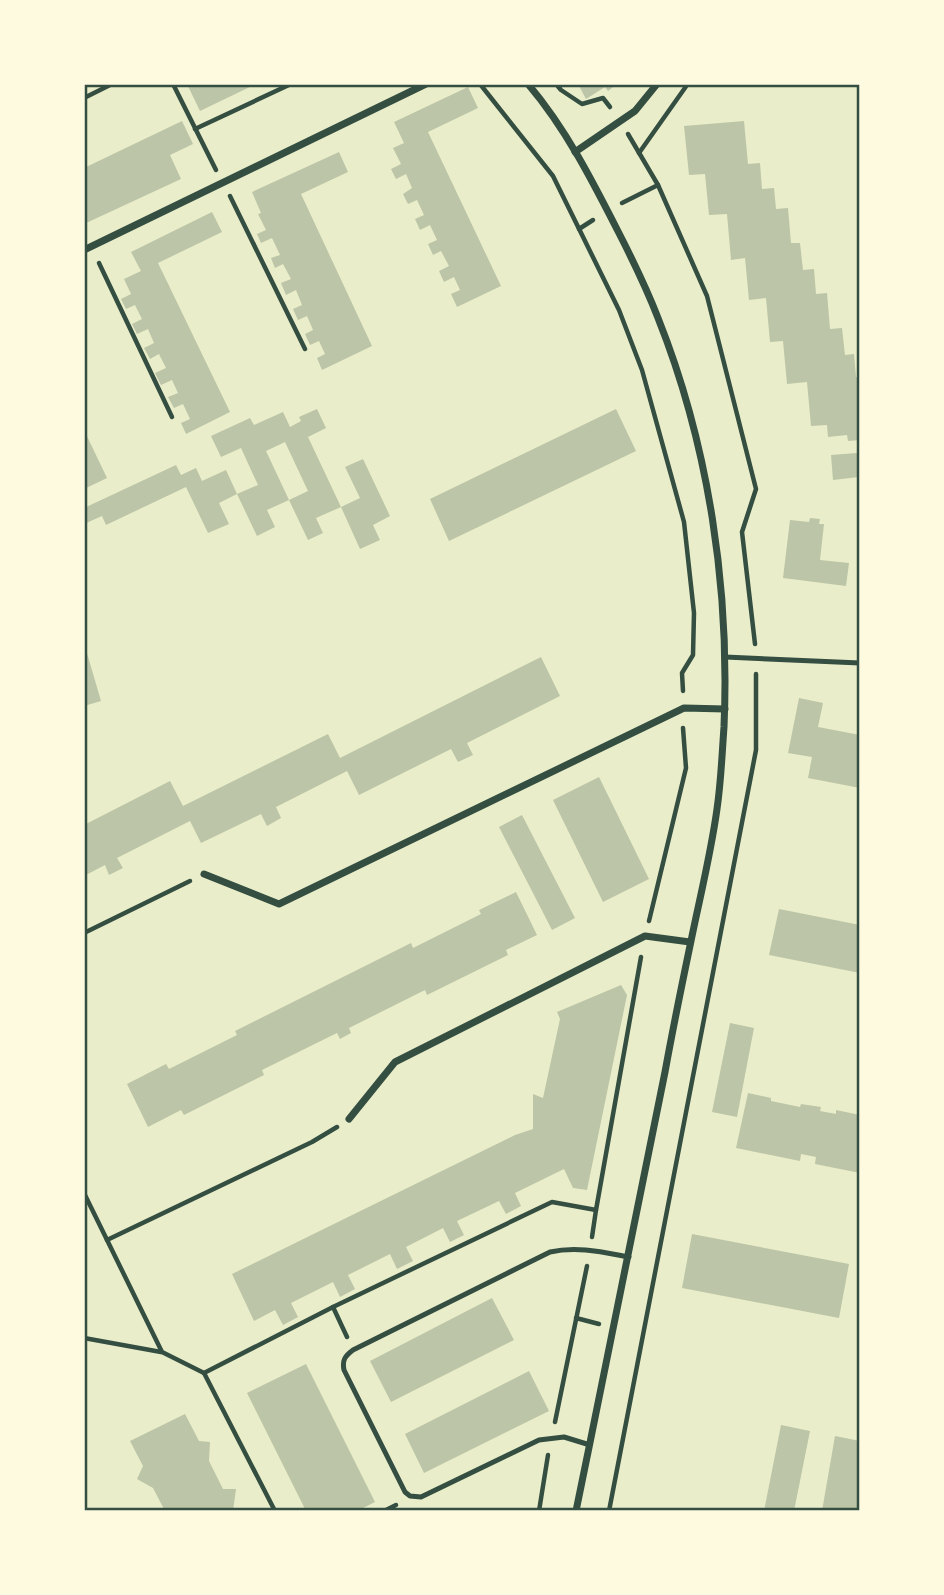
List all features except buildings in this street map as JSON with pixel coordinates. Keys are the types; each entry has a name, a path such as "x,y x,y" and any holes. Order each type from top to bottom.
{"street":[{"path":"88,249 426,84"},
{"path":"527,84 550,112 575,152 608,211 658,316 692,423 706,487 717,551 726,657 718,808 576,1511"},
{"path":"575,152 635,111 657,84"},
{"path":"204,874 279,904 684,708 724,709"},
{"path":"349,1119 395,1062 645,936 691,942"}],"lane":[{"path":"726,657 860,663"},
{"path":"590,1445 564,1437 528,1444 421,1497 410,1496 405,1492 343,1364 346,1355 352,1350 550,1252 565,1249 590,1250 629,1257"}],"path":[{"path":"84,98 112,84"},
{"path":"173,84 305,349"},
{"path":"195,129 292,84"},
{"path":"556,84 582,104 603,98 621,121 658,185 579,229"},
{"path":"639,153 687,85 692,84"},
{"path":"88,249 172,417"},
{"path":"84,933 204,874"},
{"path":"107,1240 312,1142 349,1119"},
{"path":"84,1193 162,1352"},
{"path":"539,1511 596,1210"},
{"path":"204,1373 333,1307 352,1350"},
{"path":"84,1338 162,1352 204,1373 275,1511"}]}
